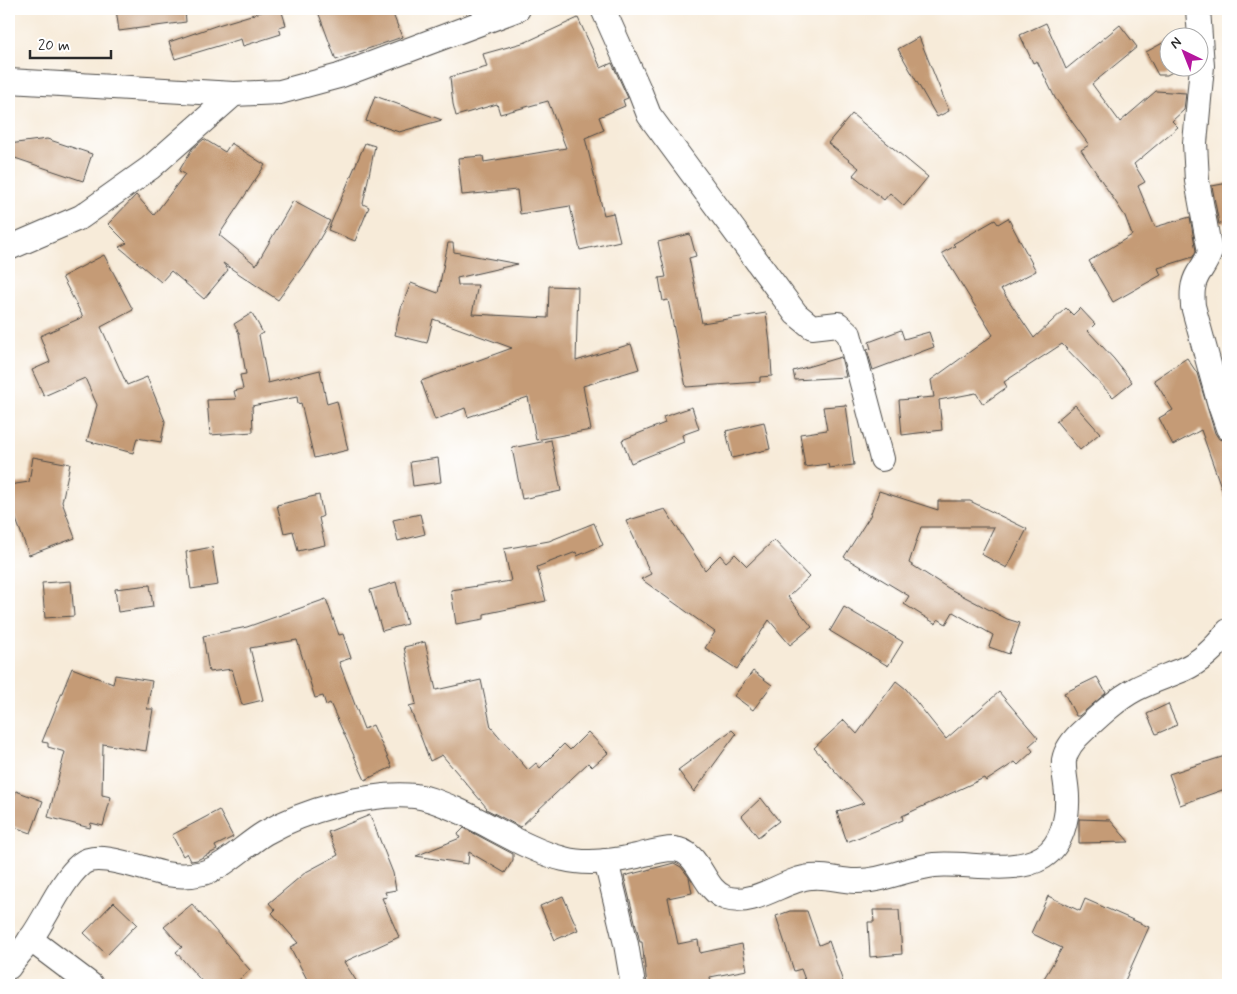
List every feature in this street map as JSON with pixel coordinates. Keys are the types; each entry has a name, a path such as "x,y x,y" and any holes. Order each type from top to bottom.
{"street":[{"path":"9,81 234,94 280,92 339,76 518,9"},
{"path":"603,9 649,116 796,314 812,328 838,324 850,334 882,459"},
{"path":"1198,9 1202,66 1195,143 1196,181 1210,252 1208,261 1194,282 1192,293 1193,306 1228,428"},
{"path":"9,248 81,217 150,168 234,94"},
{"path":"9,967 30,939 64,885 83,861 94,859 110,860 164,874 181,876 204,872 228,859 266,832 303,816 348,802 382,796 414,796 435,800 478,819 547,854 569,861 606,861 663,850 679,849 690,856 716,892 726,898 740,899 765,894 806,877 820,876 854,881 872,880 912,868 931,865 1014,866 1032,863 1049,853 1059,838 1065,821 1067,800 1064,758 1080,733 1136,689 1189,667 1207,654 1228,631"},
{"path":"606,861 626,944 633,985"},
{"path":"30,939 91,985"}],"building":[{"path":"116,9 185,9 186,22 119,31"},
{"path":"271,9 281,9 286,25 279,27 281,34 243,46 241,39 175,59 169,42"},
{"path":"317,9 391,9 402,37 336,60"},
{"path":"578,18 601,68 612,63 628,98 623,100 625,106 599,117 604,130 585,138 604,215 613,213 620,241 580,250 570,206 520,214 517,190 462,195 458,158 483,156 484,162 566,148 548,101 500,114 497,104 456,116 450,77 487,67 483,54 526,42"},
{"path":"1046,23 1066,69 1120,25 1137,47 1092,84 1120,122 1156,91 1186,93 1184,110 1172,121 1178,127 1134,164 1145,182 1138,186 1155,227 1190,217 1196,251 1193,257 1158,268 1161,275 1113,302 1089,261 1132,235 1125,216 1081,150 1089,145 1055,98 1037,61 1033,63 1020,35"},
{"path":"919,37 949,111 937,117 898,49"},
{"path":"1160,44 1160,75 1158,75 1146,52"},
{"path":"375,96 442,120 399,132 366,121"},
{"path":"852,114 928,177 904,206 890,193 884,200 853,175 859,168 828,143"},
{"path":"47,139 92,154 83,181 9,156 9,144"},
{"path":"204,139 225,152 231,143 265,165 219,235 256,265 293,201 330,221 308,259 278,300 223,263 228,270 204,299 171,271 161,282 119,247 127,243 108,224 136,195 154,215 185,174 179,171 192,149"},
{"path":"365,143 375,146 363,204 369,207 355,241 328,230"},
{"path":"1228,183 1228,222 1219,224 1212,186"},
{"path":"1008,218 1036,271 1001,289 1034,338 1066,308 1073,315 1080,308 1095,324 1088,331 1132,382 1113,397 1062,344 1004,382 1007,387 983,404 976,393 939,400 942,430 902,435 899,400 934,397 931,380 993,335 942,253 955,246 953,244 995,220 998,224"},
{"path":"690,234 696,256 689,258 702,323 766,313 772,376 760,377 760,382 686,387 668,300 663,301 659,278 666,277 658,242"},
{"path":"448,243 453,243 454,252 518,264 457,278 458,285 478,285 472,314 548,318 549,286 578,287 576,361 631,344 639,369 583,386 591,430 536,440 528,397 468,417 465,408 435,420 421,381 512,348 433,319 427,343 395,335 401,308 411,283 438,293"},
{"path":"104,255 133,310 101,327 127,385 147,377 165,421 161,442 137,438 133,453 87,441 97,405 85,378 44,396 32,370 50,362 40,336 83,317 62,277"},
{"path":"252,313 263,333 259,335 268,383 320,370 327,404 337,401 348,450 314,458 301,403 298,404 297,397 252,406 253,432 210,435 207,400 236,399 234,391 243,389 240,375 246,374 239,333 234,324"},
{"path":"901,330 904,339 929,332 934,347 873,370 867,350 871,349 869,342"},
{"path":"841,357 846,377 795,380 793,371"},
{"path":"1187,358 1197,373 1215,433 1219,439 1228,441 1228,498 1225,498 1201,430 1173,445 1159,418 1173,410 1154,380"},
{"path":"846,405 854,465 829,468 828,464 805,467 800,434 827,430 823,407"},
{"path":"1075,405 1100,433 1080,450 1056,421"},
{"path":"692,407 699,429 682,435 684,442 631,463 622,440 665,423 663,417"},
{"path":"764,422 770,449 732,458 726,431"},
{"path":"551,440 561,491 522,499 512,448"},
{"path":"33,457 70,464 62,502 75,538 29,555 13,511 9,512 9,485 29,482"},
{"path":"438,458 441,482 413,486 410,462"},
{"path":"879,491 938,510 938,501 970,501 1027,529 1007,568 981,554 994,527 921,527 909,563 948,588 1007,619 1020,623 1009,654 989,647 993,635 953,612 946,624 938,619 936,624 904,604 909,596 844,557 870,516"},
{"path":"319,495 323,516 319,518 325,545 298,551 293,531 284,533 277,505"},
{"path":"665,509 705,570 720,555 726,562 735,554 747,566 774,540 809,577 788,597 812,627 790,645 769,620 737,669 705,648 715,632 641,579 651,574 626,521"},
{"path":"420,514 425,534 398,541 393,520"},
{"path":"594,523 603,545 577,556 576,552 537,567 546,601 484,614 484,619 456,624 451,590 511,581 504,549 549,541"},
{"path":"212,547 218,585 191,589 186,552"},
{"path":"71,581 74,616 45,618 42,583"},
{"path":"396,582 407,624 382,631 370,590"},
{"path":"150,585 153,607 118,612 115,589"},
{"path":"326,599 339,635 343,634 351,658 339,662 364,729 373,725 392,767 365,780 330,703 326,705 323,696 315,698 297,640 250,648 263,700 242,705 232,669 209,672 203,636 247,627"},
{"path":"844,607 903,642 888,666 830,631"},
{"path":"425,642 436,690 481,680 491,727 528,770 536,763 540,768 564,744 570,750 588,732 608,753 592,767 588,763 520,827 486,809 442,755 430,761 409,706 416,704 404,647"},
{"path":"72,668 113,684 115,675 152,681 147,709 153,709 146,751 103,744 102,795 111,797 103,826 91,823 90,828 48,817 65,752 48,747 48,743 42,742"},
{"path":"753,671 772,685 753,710 734,696"},
{"path":"1097,677 1106,693 1079,716 1076,716 1064,693"},
{"path":"896,681 906,689 946,739 999,692 1038,738 1029,746 1033,751 1018,765 1015,762 986,781 984,778 902,816 903,820 847,842 837,812 864,803 814,748 844,720 857,734"},
{"path":"1168,704 1177,725 1156,734 1147,714"},
{"path":"732,730 736,734 694,792 678,770"},
{"path":"1228,755 1228,788 1180,805 1169,774"},
{"path":"16,791 43,801 31,833 9,825 9,811"},
{"path":"761,798 779,821 758,837 742,816"},
{"path":"219,810 233,837 215,846 217,850 197,860 191,861 187,853 183,856 172,835"},
{"path":"370,815 393,873 396,890 385,892 387,897 382,898 399,937 344,962 359,985 310,985 290,947 298,943 272,913 275,910 269,903 306,872 338,855 328,832"},
{"path":"1079,819 1110,820 1129,842 1079,843"},
{"path":"464,828 513,854 513,860 505,873 469,852 468,864 416,856 460,838 458,834"},
{"path":"674,863 681,867 689,877 692,893 668,898 678,944 698,940 700,953 742,944 747,970 710,977 711,985 647,985 642,942 640,942 624,876"},
{"path":"563,896 578,930 555,940 540,906"},
{"path":"1048,896 1080,911 1085,899 1149,927 1123,985 1040,985 1062,948 1031,933"},
{"path":"114,902 137,924 107,955 84,933"},
{"path":"192,904 250,970 233,985 205,985 176,952 182,947 164,927"},
{"path":"873,910 899,910 902,954 870,957 868,922 874,922"},
{"path":"790,911 807,911 819,945 829,941 844,985 807,985 801,969 794,971 776,916"}]}
